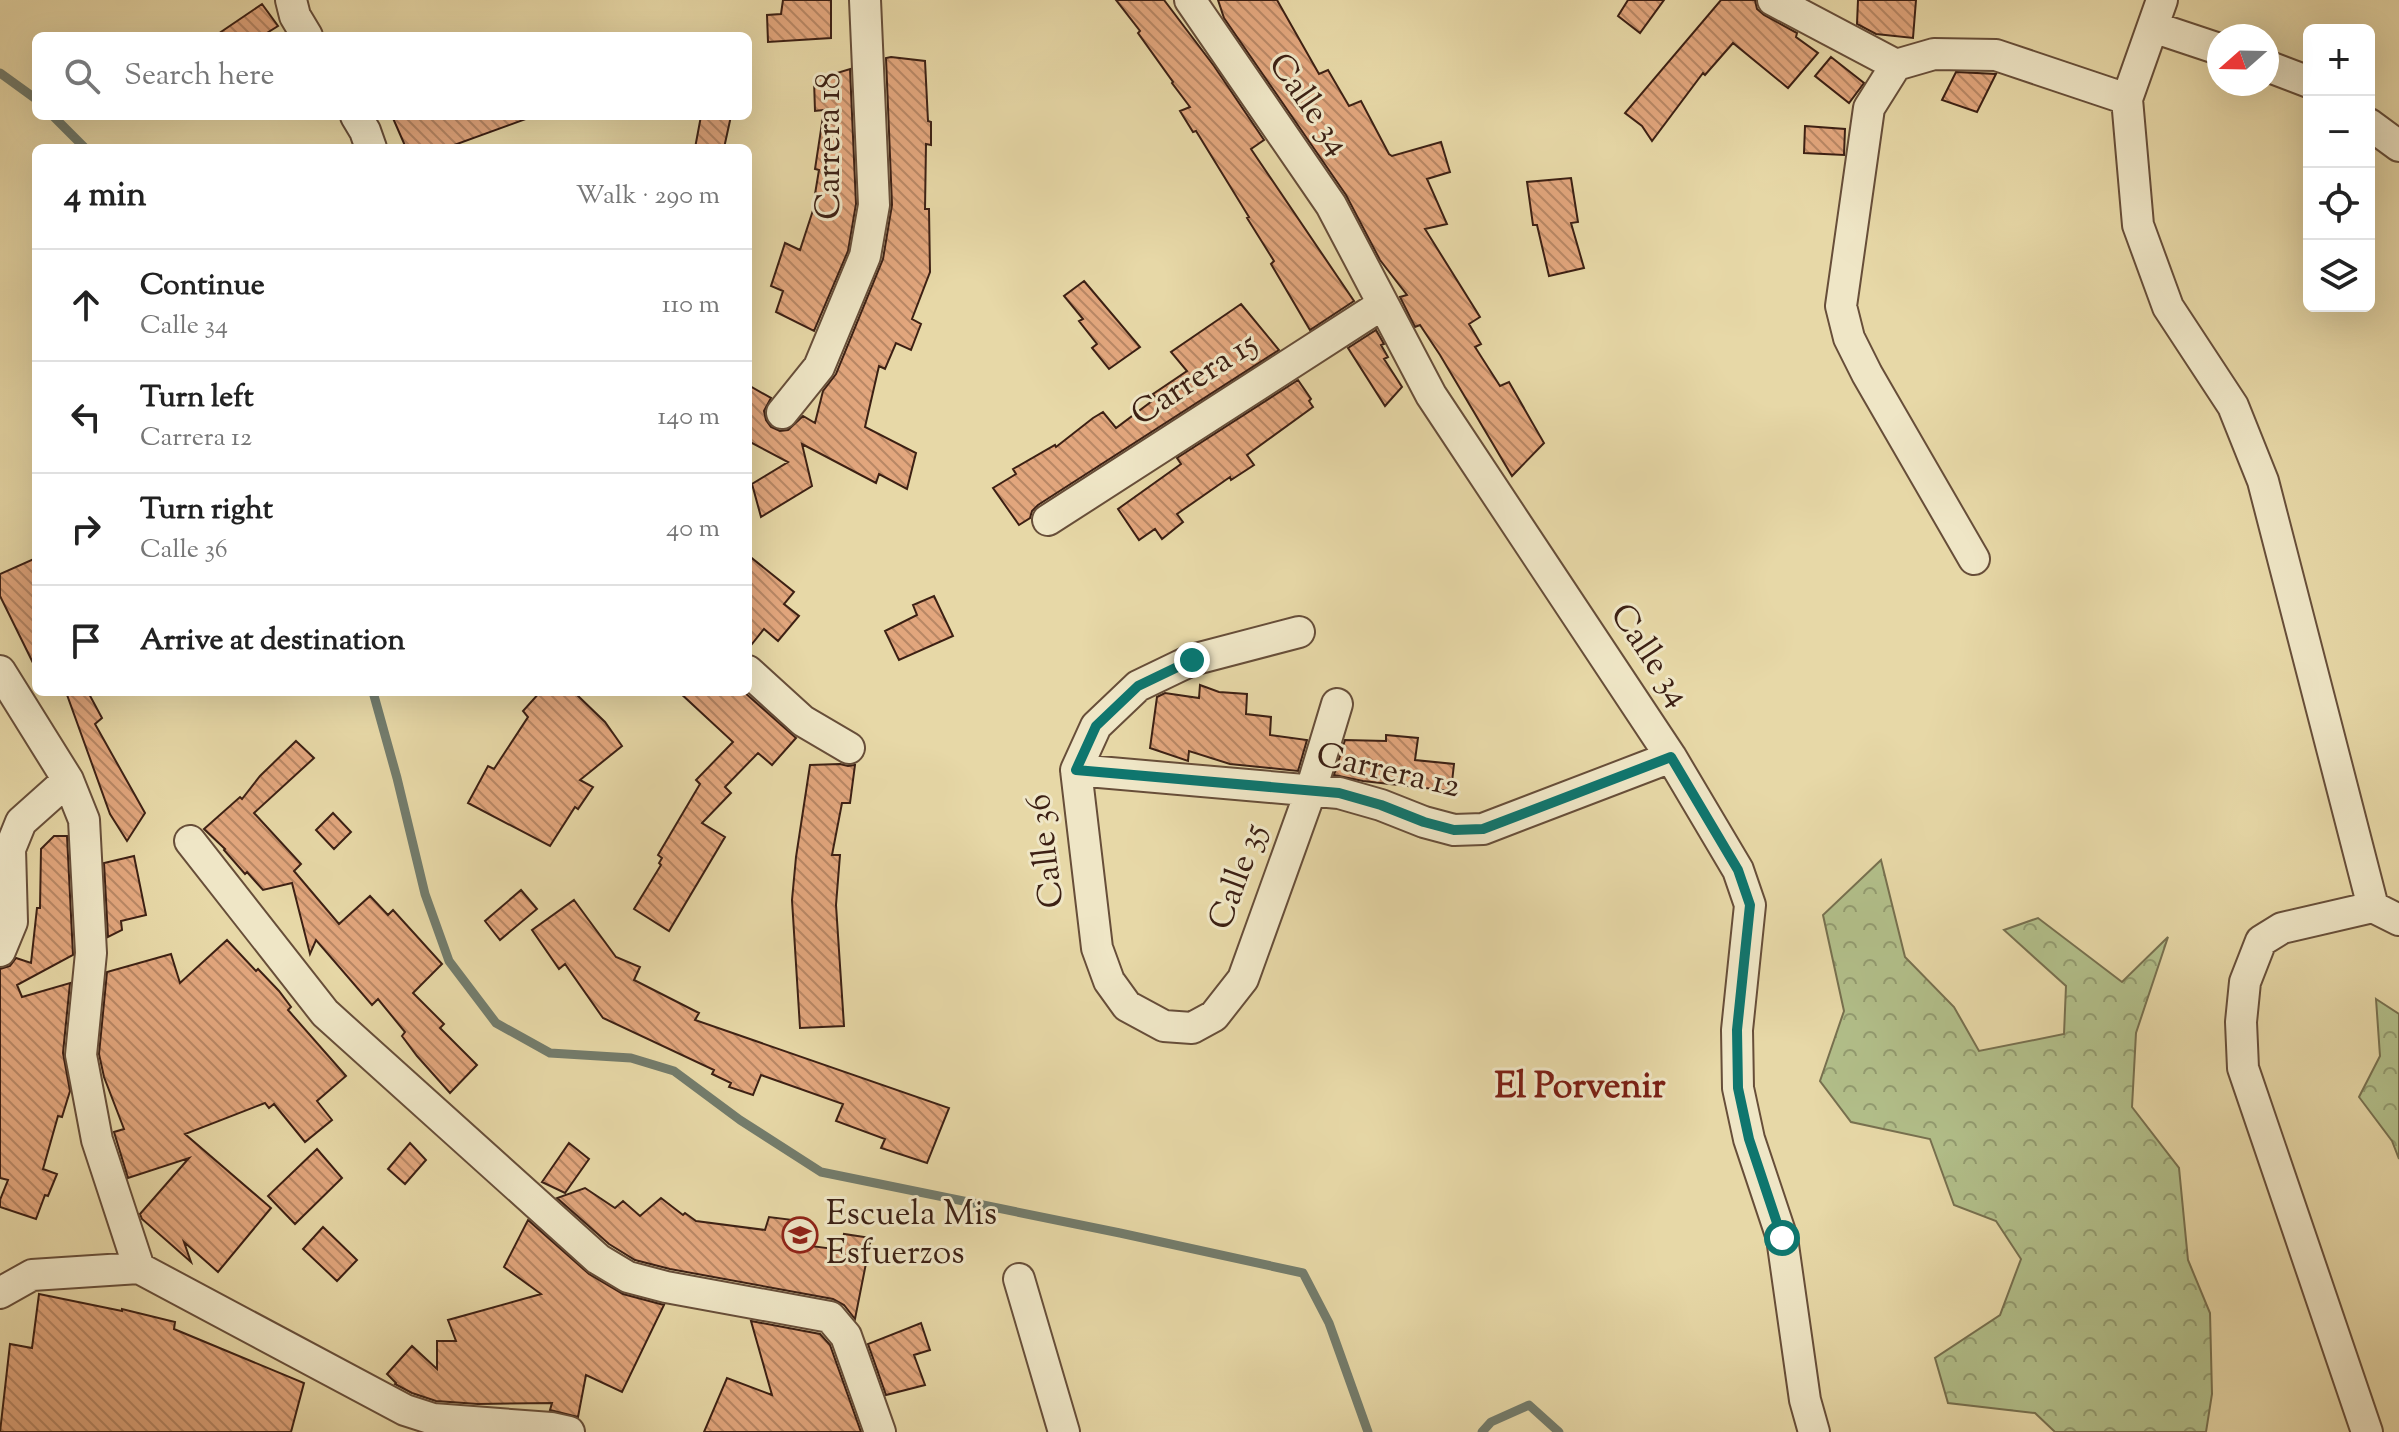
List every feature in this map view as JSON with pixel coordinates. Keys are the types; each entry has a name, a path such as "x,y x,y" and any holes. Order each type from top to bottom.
{"street":[{"path":"291,0 295,16 305,32"},
{"name":"Carrera 18","path":"782,413 819,367 865,256 874,205 865,0"},
{"name":"Calle 34","path":"1190,0 1331,205 1431,395 1671,757 1738,870 1750,905 1737,1030 1738,1088 1749,1139 1782,1238 1805,1400 1814,1432"},
{"path":"1773,0 1896,65"},
{"path":"2207,42 2158,14 2127,99 2138,225 2168,307 2233,406 2263,481 2386,913 2282,928 2261,941 2245,982 2241,1022 2243,1068 2367,1432"},
{"path":"1974,559 1867,374 1849,338 1841,306 1869,108 1896,65 1934,54 1996,55 2127,99"},
{"path":"2279,71 2303,80"},
{"path":"358,120 370,144"},
{"path":"2375,128 2399,146"},
{"name":"Carrera 15","path":"1048,520 1383,304"},
{"name":"Calle 36","path":"1164,1026 1127,1006 1109,981 1097,948 1076,770 1096,726 1138,686 1192,660 1299,632"},
{"path":"0,671 68,780 84,820 91,953 81,1055 97,1140 139,1268"},
{"path":"752,675 803,721 849,748"},
{"name":"Calle 35","path":"1164,1026 1192,1028 1214,1016 1243,979 1311,790 1337,704"},
{"name":"Carrera 12","path":"1076,770 1339,793 1454,830 1483,829 1671,757"},
{"path":"0,951 12,922 10,849 21,822 68,780"},
{"path":"190,841 325,1013 598,1259 628,1277 666,1287 830,1317 846,1336 880,1432"},
{"path":"0,1293 32,1275 139,1268 405,1410 433,1419 569,1432"},
{"path":"1019,1279 1064,1432"}],"green space":[{"path":"1881,860 1905,957 1954,1007 1979,1051 2064,1034 2066,986 2004,930 2038,918 2122,982 2168,937 2136,1033 2132,1107 2179,1168 2188,1260 2210,1313 2212,1394 2206,1432 2055,1432 2035,1413 1948,1403 1935,1358 2000,1315 2021,1259 1996,1221 1954,1205 1930,1139 1851,1122 1820,1081 1844,1011 1823,915"},
{"path":"2376,999 2399,1014 2399,1159 2392,1141 2359,1097 2380,1056"}],"building":[{"path":"783,0 831,0 831,38 768,42 767,15 781,14"},
{"path":"1116,0 1164,0 1264,140 1251,149 1354,301 1310,330 1271,264 1274,261 1249,217 1196,131 1193,132 1180,111 1190,107"},
{"path":"1218,0 1277,0 1319,74 1328,70 1349,106 1361,101 1392,156 1441,142 1450,172 1427,179 1447,224 1425,229 1480,317 1469,324 1481,344 1475,347 1500,386 1509,382 1544,443 1512,476 1440,355 1420,325 1415,327 1400,297 1407,295 1380,260 1346,195 1224,18"},
{"path":"1628,0 1664,0 1640,33 1618,16"},
{"path":"1721,0 1755,0 1757,9 1764,15 1797,33 1796,37 1818,53 1788,88 1733,43 1705,75 1703,73 1652,141 1642,126 1625,113"},
{"path":"1858,0 1916,0 1913,38 1876,34 1857,24"},
{"path":"262,4 278,26 268,32 221,32"},
{"path":"1831,57 1864,83 1849,103 1815,76"},
{"path":"886,58 925,61 928,121 931,122 931,145 926,144 925,209 929,209 930,272 912,319 921,324 911,350 896,343 885,369 879,366 865,427 916,453 907,489 879,474 876,483 802,444 812,486 761,517 752,484 788,462 752,443 752,387 771,398 764,411 771,427 788,430 803,416 815,423 823,391 836,374 883,259 892,205"},
{"path":"850,69 856,204 848,251 814,331 776,312 783,291 771,286 785,243 800,250 818,195 815,194 819,170 815,169 824,110 815,111 814,80"},
{"path":"1956,72 1996,74 1977,112 1942,100"},
{"path":"394,120 523,120 457,144 404,144"},
{"path":"700,120 730,120 725,144 696,144"},
{"path":"1805,126 1845,129 1844,155 1804,153"},
{"path":"1571,178 1578,222 1571,223 1584,268 1549,276 1537,225 1533,225 1527,182"},
{"path":"1084,281 1140,347 1109,369 1092,348 1097,344 1079,321 1083,319 1064,296"},
{"path":"1241,304 1279,350 1038,505 1030,518 1019,525 993,488 1016,474 1013,469 1056,447 1103,412 1116,428 1156,398 1153,394 1187,371 1171,352"},
{"path":"1376,330 1388,357 1384,359 1402,387 1385,406 1348,348"},
{"path":"1298,380 1313,407 1247,455 1254,465 1231,480 1230,477 1177,514 1183,522 1162,539 1155,529 1139,540 1118,509 1181,464 1177,458"},
{"path":"752,558 794,592 784,604 799,616 778,641 764,629 752,644"},
{"path":"32,560 32,661 0,596 0,574"},
{"path":"934,596 953,636 899,660 885,631 917,615 913,605"},
{"path":"1200,685 1219,692 1247,694 1246,714 1271,717 1270,735 1307,740 1298,771 1230,764 1189,751 1188,761 1150,748 1157,697 1165,693 1199,698"},
{"path":"67,696 90,696 102,718 95,724 145,813 127,841 110,814"},
{"path":"536,696 578,696 605,722 622,746 580,780 593,787 578,809 575,807 550,846 468,803 488,766 494,769 528,717 523,711"},
{"path":"683,696 749,696 796,738 772,765 758,753 725,787 731,793 702,823 725,837 669,931 634,909 661,865 662,858 658,855 700,784 696,780 733,742"},
{"path":"1386,735 1418,738 1415,760 1454,764 1451,791 1334,775 1345,740 1386,741"},
{"path":"296,741 314,758 254,813 301,864 294,871 339,924 370,896 388,915 393,910 442,964 413,993 444,1024 440,1028 477,1065 450,1093 417,1056 402,1036 405,1032 378,999 372,1005 316,940 310,954 292,883 263,890 204,829 240,797 242,799 260,776"},
{"path":"810,765 855,765 850,803 842,803 832,855 840,855 836,905 844,1026 800,1028 792,900 796,857"},
{"path":"333,813 351,832 334,849 316,830"},
{"path":"54,836 67,836 73,955 17,985 22,997 70,983 63,1053 70,1091 62,1117 58,1116 43,1169 57,1174 36,1219 0,1207 8,1180 0,1178 0,969 10,966 16,958 31,963 37,908 40,908 41,849"},
{"path":"134,856 146,915 121,921 122,930 108,937 104,863"},
{"path":"521,890 537,909 500,940 485,921"},
{"path":"574,900 616,957 640,967 634,980 699,1013 695,1020 949,1108 927,1163 881,1148 885,1139 836,1121 843,1104 761,1075 753,1095 729,1087 731,1083 712,1074 714,1070 603,1018 565,964 559,969 532,930"},
{"path":"227,940 279,991 291,1007 288,1010 346,1076 317,1101 332,1120 305,1142 274,1104 269,1108 265,1103 185,1134 271,1208 218,1272 184,1242 191,1262 142,1219 140,1214 189,1158 128,1178 114,1132 124,1129 104,1077 99,1054 107,972 171,954 180,983"},
{"path":"410,1143 426,1160 405,1184 388,1169"},
{"path":"569,1143 589,1159 565,1193 542,1182"},
{"path":"317,1149 342,1178 295,1224 268,1196"},
{"path":"585,1188 615,1208 623,1201 640,1216 661,1198 696,1221 765,1230 769,1217 793,1220 788,1243 841,1250 844,1234 871,1238 855,1319 844,1305 833,1299 635,1260 609,1244 557,1198"},
{"path":"528,1220 589,1274 623,1294 664,1305 622,1392 586,1375 578,1417 550,1410 552,1403 436,1401 395,1384 387,1374 412,1346 437,1369 437,1341 456,1341 448,1320 541,1294 504,1267"},
{"path":"323,1227 357,1260 337,1281 303,1249"},
{"path":"39,1294 175,1322 174,1329 304,1383 291,1432 0,1432 10,1344 32,1348"},
{"path":"751,1321 820,1334 830,1345 861,1432 704,1432 727,1378 772,1395"},
{"path":"921,1323 930,1350 914,1355 925,1385 886,1395 868,1344"}],"waterway":[{"path":"0,73 32,96"},
{"path":"57,120 81,144"},
{"path":"374,696 425,894 449,961 496,1023 550,1053 631,1058 674,1071 740,1120 821,1172 1303,1273 1329,1323 1368,1432"},
{"path":"1482,1432 1491,1422 1529,1405 1559,1432"}],"place":[{"name":"Escuela Mis Esfuerzos","path":"800,1235"}],"district":[{"name":"El Porvenir","path":"1580,1088"}],"route":[{"path":"1192,660 1138,686 1096,726 1076,770 1339,793 1454,830 1483,829 1671,757 1738,870 1750,905 1737,1030 1738,1088 1749,1139 1782,1238"}]}
